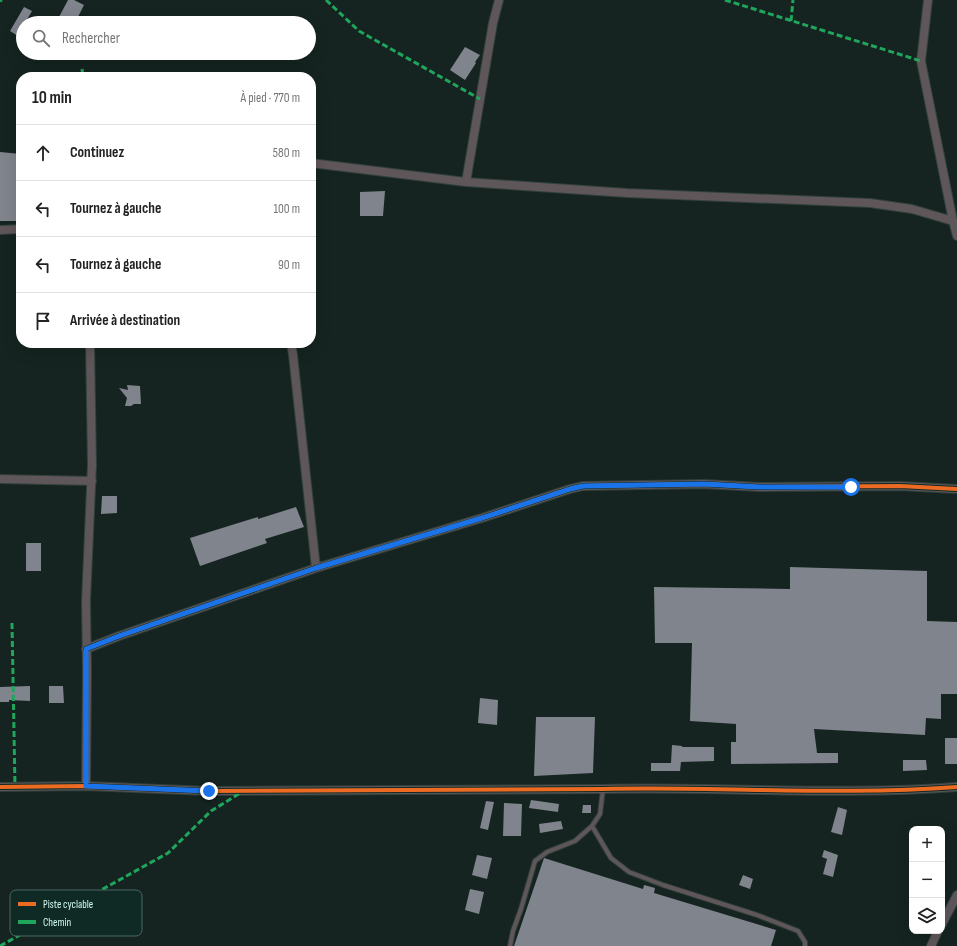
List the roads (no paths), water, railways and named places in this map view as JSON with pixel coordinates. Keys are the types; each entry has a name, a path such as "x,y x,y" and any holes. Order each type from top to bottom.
{"street":[{"path":"466,182 493,24 499,0"},
{"path":"928,0 921,61 957,236"},
{"path":"316,164 466,182 627,193 870,203 912,209 953,221"},
{"path":"0,230 16,229"},
{"path":"86,786 86,601 92,481 90,348"},
{"path":"292,348 316,568"},
{"path":"0,479 92,481"},
{"path":"86,649 119,636 316,568 583,486 704,484 759,487 900,486 957,489"},
{"path":"0,787 86,786 209,791 652,788 845,791 957,787"},
{"path":"945,919 957,897"},
{"path":"931,946 937,934"}],"lane":[{"path":"510,946 513,931 535,861 547,852 575,841 592,826 600,814 603,789"},
{"path":"592,826 611,858 629,872 663,885 757,914 798,931 805,942 805,946"}]}
